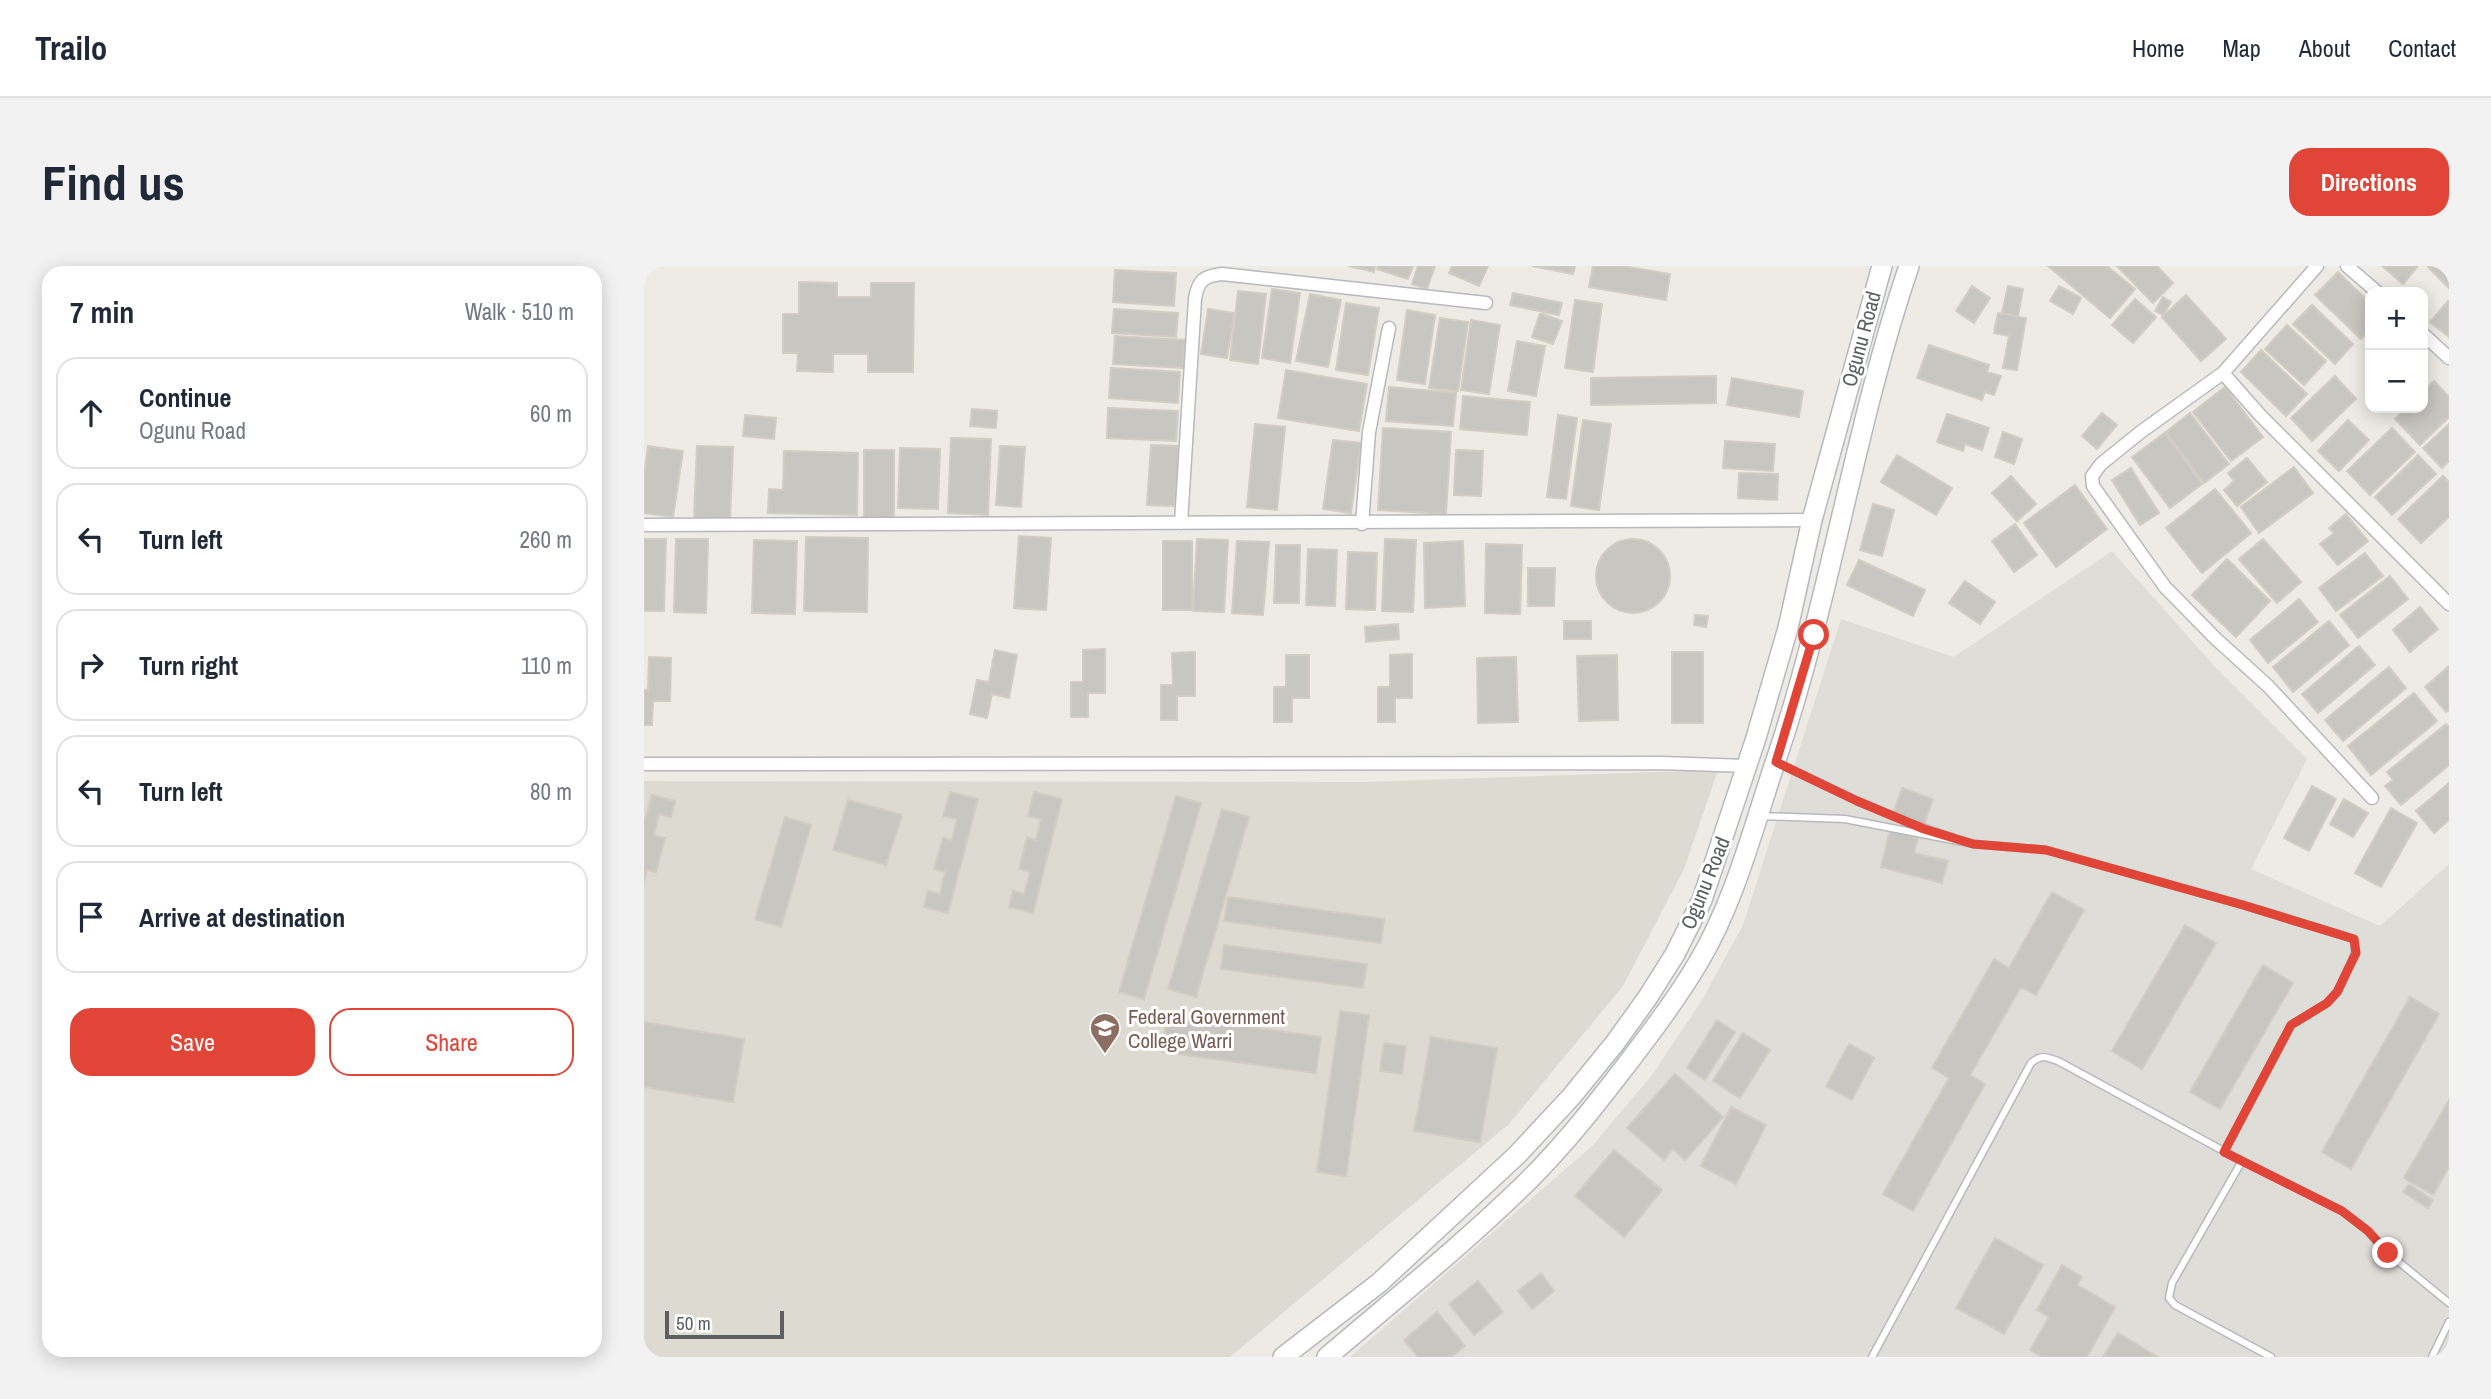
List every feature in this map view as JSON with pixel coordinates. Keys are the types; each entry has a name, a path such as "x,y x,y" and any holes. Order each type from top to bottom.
{"main road":[{"name":"Ogunu Road","path":"1283,1357 1379,1283 1517,1155 1571,1097 1615,1043 1675,954 1702,900 1788,628 1812,520 1882,266"},
{"name":"Ogunu Road","path":"1327,1357 1482,1225 1531,1178 1586,1118 1668,1009 1699,961 1723,910 1759,816 1776,762 1814,635 1873,387 1909,266"}],"street":[{"path":"2317,266 2223,373 2101,464 2092,476 2093,486 2165,587 2215,638 2269,686 2372,798"},
{"path":"2347,266 2370,287"},
{"path":"1181,523 1195,299 1197,285 1206,275 1222,274 1486,303"},
{"path":"1362,524 1368,432 1389,328"},
{"path":"2428,338 2448,356"},
{"path":"2223,373 2260,415 2449,604"},
{"path":"644,525 1812,520"},
{"path":"644,764 1662,763 1746,766"}],"lane":[{"path":"1776,762 1857,801 1924,829 1973,844"},
{"path":"1759,816 1845,819 1973,844 2046,850 2354,939 2356,953 2337,992 2327,1003 2291,1025 2224,1152"},
{"path":"1872,1357 2031,1063 2037,1057 2045,1056 2224,1152 2342,1211 2449,1303"},
{"path":"2242,1161 2172,1283 2169,1298 2175,1305 2272,1357"},
{"path":"2432,1357 2449,1322"}],"shaded area":[{"path":"2112,551 2216,668 2307,759 2251,869 2380,926 2449,864 2449,1357 1350,1357 1593,1145 1652,1075 1701,1002 1743,925 1841,619 1954,657"},
{"name":"Federal Government College Warri","path":"1718,770 1684,869 1623,986 1509,1124 1230,1357 644,1357 644,781 1364,782"}],"building":[{"path":"1349,266 1375,266 1374,272"},
{"path":"1378,266 1413,266 1408,279 1377,269"},
{"path":"1418,266 1435,266 1427,289 1412,284"},
{"path":"1452,266 1488,266 1479,286 1449,273"},
{"path":"1532,266 1575,266 1573,274"},
{"path":"1593,266 1622,266 1670,274 1666,300 1589,287"},
{"path":"2048,266 2107,266 2135,289 2110,318"},
{"path":"2117,266 2157,266 2173,283 2153,303"},
{"path":"2382,266 2418,266 2403,284"},
{"path":"2449,266 2449,288 2428,267"},
{"path":"1115,270 1176,273 1174,306 1113,302"},
{"path":"2338,272 2365,298 2365,335 2361,339 2315,295"},
{"path":"799,282 837,283 837,297 871,297 871,283 914,283 913,372 868,372 868,354 833,354 833,372 797,371 798,353 783,353 783,314 799,314"},
{"path":"1972,286 1990,298 1974,323 1956,311"},
{"path":"2008,286 2023,289 2018,316 2002,313"},
{"path":"2059,286 2081,298 2073,314 2050,301"},
{"path":"1272,289 1300,293 1290,363 1262,358"},
{"path":"1238,291 1266,294 1258,364 1230,360"},
{"path":"1513,293 1562,303 1559,315 1510,305"},
{"path":"1310,294 1341,300 1328,367 1296,361"},
{"path":"2186,295 2226,339 2201,361 2162,317"},
{"path":"2163,297 2171,302 2163,315 2155,311"},
{"path":"2135,299 2156,317 2133,343 2112,325"},
{"path":"1575,300 1602,304 1593,372 1565,368"},
{"path":"2449,302 2449,337 2430,322"},
{"path":"1346,303 1379,308 1368,375 1336,370"},
{"path":"2312,305 2353,344 2335,364 2293,324"},
{"path":"1114,309 1178,313 1176,337 1112,333"},
{"path":"1208,309 1234,313 1227,358 1201,354"},
{"path":"1407,310 1435,315 1425,384 1397,380"},
{"path":"1540,313 1562,321 1553,344 1532,337"},
{"path":"1998,313 2026,318 2017,370 2003,368 2009,336 1994,333"},
{"path":"1440,318 1468,322 1458,391 1429,388"},
{"path":"1471,320 1500,325 1489,394 1461,390"},
{"path":"2287,325 2326,361 2304,385 2265,349"},
{"path":"1115,336 1185,340 1183,368 1113,364"},
{"path":"1517,341 1545,346 1536,396 1508,391"},
{"path":"1929,345 1989,365 1987,372 2001,376 1994,395 1985,392 1982,400 1917,378"},
{"path":"2261,350 2307,394 2286,416 2241,372"},
{"path":"1111,368 1180,372 1178,403 1109,398"},
{"path":"1286,370 1367,384 1359,431 1278,418"},
{"path":"1716,376 1716,403 1591,405 1591,378"},
{"path":"2335,376 2356,399 2312,441 2291,418"},
{"path":"1732,378 1803,391 1799,417 1727,405"},
{"path":"2434,381 2449,397 2449,417 2420,445 2395,419 2401,413 2428,413 2428,387"},
{"path":"1389,387 1456,393 1453,426 1386,421"},
{"path":"2225,387 2263,437 2231,461 2193,412"},
{"path":"1463,396 1530,402 1527,435 1460,429"},
{"path":"1108,408 1178,411 1176,441 1107,438"},
{"path":"972,409 997,411 996,428 970,426"},
{"path":"2102,413 2117,425 2097,449 2082,436"},
{"path":"2190,413 2229,464 2204,483 2166,432"},
{"path":"1947,414 1989,428 1982,450 1965,444 1963,451 1937,442"},
{"path":"745,415 776,418 774,439 743,436"},
{"path":"1558,415 1577,418 1566,499 1547,497"},
{"path":"1583,420 1611,424 1599,510 1571,506"},
{"path":"2348,420 2369,440 2339,471 2318,451"},
{"path":"1255,424 1285,427 1277,510 1247,507"},
{"path":"2449,424 2449,461 2442,468 2423,448"},
{"path":"1383,428 1451,432 1446,514 1378,510"},
{"path":"2392,428 2415,452 2370,495 2347,471"},
{"path":"2003,432 2022,439 2014,464 1995,457"},
{"path":"2165,433 2202,484 2170,508 2132,457"},
{"path":"951,438 991,439 988,515 948,513"},
{"path":"1333,440 1361,443 1351,513 1323,509"},
{"path":"1725,441 1775,444 1773,471 1723,468"},
{"path":"1151,445 1179,446 1175,506 1147,505"},
{"path":"648,446 683,451 673,517 644,513 644,477"},
{"path":"697,446 733,447 730,520 694,518"},
{"path":"1000,446 1025,447 1021,507 996,505"},
{"path":"900,448 940,449 938,509 898,508"},
{"path":"864,450 894,450 894,517 864,518"},
{"path":"1456,450 1483,451 1481,496 1454,495"},
{"path":"784,451 858,453 857,515 768,513 769,489 783,490"},
{"path":"1897,455 1952,488 1936,515 1881,482"},
{"path":"2418,455 2436,474 2392,515 2375,497"},
{"path":"2247,458 2267,482 2237,506 2224,490 2234,481 2228,473"},
{"path":"2294,467 2313,493 2259,533 2241,507"},
{"path":"2131,468 2159,513 2140,525 2112,480"},
{"path":"1739,473 1778,474 1777,500 1738,498"},
{"path":"2011,476 2036,504 2017,521 1992,493"},
{"path":"2443,476 2449,482 2449,517 2421,543 2398,519"},
{"path":"2075,485 2107,529 2056,567 2024,523"},
{"path":"2215,489 2251,533 2202,573 2166,528"},
{"path":"1873,504 1894,510 1882,556 1860,550"},
{"path":"2346,514 2368,541 2338,565 2320,544 2334,533 2329,528"},
{"path":"2015,524 2037,555 2014,572 1992,541"},
{"path":"1019,536 1051,538 1046,610 1014,608"},
{"path":"806,537 868,538 867,612 804,611"},
{"path":"644,539 666,539 664,611 644,611"},
{"path":"676,539 708,539 706,613 674,612"},
{"path":"1197,539 1228,540 1224,612 1193,611"},
{"path":"1385,539 1416,540 1413,612 1382,611"},
{"path":"1633,539 1647,542 1659,550 1667,562 1670,576 1667,590 1659,602 1647,610 1633,613 1619,610 1607,602 1599,590 1596,576 1599,562 1607,550 1619,542"},
{"path":"2263,539 2301,582 2277,603 2239,559"},
{"path":"754,540 797,541 795,614 752,613"},
{"path":"1163,541 1192,541 1192,610 1163,610"},
{"path":"1237,541 1269,542 1263,615 1232,613"},
{"path":"1463,541 1465,606 1425,608 1424,543"},
{"path":"1486,544 1522,545 1520,614 1485,613"},
{"path":"1276,545 1300,545 1299,603 1274,603"},
{"path":"1308,549 1337,550 1335,606 1306,605"},
{"path":"1348,552 1377,553 1375,610 1346,609"},
{"path":"2365,553 2383,576 2336,611 2319,588"},
{"path":"2227,559 2270,601 2236,637 2192,595"},
{"path":"1859,560 1925,590 1913,616 1847,585"},
{"path":"1528,568 1555,568 1554,606 1528,606"},
{"path":"2390,576 2408,599 2358,638 2340,615"},
{"path":"1965,581 1995,602 1980,624 1949,603"},
{"path":"2299,599 2318,622 2268,663 2250,640"},
{"path":"2420,607 2438,629 2410,652 2393,630"},
{"path":"1695,615 1708,616 1706,627 1694,625"},
{"path":"1564,621 1591,621 1591,639 1564,639"},
{"path":"2329,621 2349,645 2293,692 2273,667"},
{"path":"1398,624 1399,639 1366,642 1365,627"},
{"path":"2359,646 2375,665 2318,713 2302,694"},
{"path":"1105,649 1105,693 1088,693 1088,717 1071,717 1071,682 1083,682 1083,650"},
{"path":"995,650 1017,655 1009,698 992,694 987,718 970,714 977,680 989,682"},
{"path":"1195,652 1195,696 1177,696 1177,720 1161,720 1161,685 1173,685 1172,653"},
{"path":"1672,652 1703,652 1703,723 1672,723"},
{"path":"1412,654 1412,698 1395,698 1395,722 1378,722 1378,687 1390,687 1390,655"},
{"path":"1286,655 1309,655 1309,698 1292,698 1292,722 1274,722 1274,687 1286,687"},
{"path":"1617,655 1618,720 1579,721 1577,656"},
{"path":"649,657 671,658 670,701 653,701 652,725 644,725 644,690 648,690"},
{"path":"1516,657 1518,722 1478,723 1477,658"},
{"path":"2449,666 2449,710 2446,712 2425,687"},
{"path":"2389,667 2406,688 2343,741 2325,720"},
{"path":"2414,693 2437,721 2371,775 2348,746"},
{"path":"2446,724 2449,727 2449,765 2401,805 2385,786 2393,780 2387,772"},
{"path":"2449,783 2449,820 2434,833 2416,811"},
{"path":"2312,786 2336,799 2309,851 2284,838"},
{"path":"1902,788 1933,799 1924,825 1893,814"},
{"path":"950,792 978,799 948,913 924,907 928,891 940,894 945,872 934,869 943,838 952,840 957,819 943,816"},
{"path":"1034,792 1062,799 1033,913 1009,907 1013,891 1024,894 1030,872 1019,869 1027,837 1036,840 1041,819 1028,816"},
{"path":"652,795 675,801 671,817 659,814 654,835 665,838 656,872 647,870 644,882 644,823"},
{"path":"1176,796 1201,803 1144,999 1119,992"},
{"path":"2344,799 2368,813 2353,837 2330,824"},
{"path":"848,800 902,815 886,865 833,850"},
{"path":"2391,808 2417,823 2381,887 2355,873"},
{"path":"1222,809 1249,817 1196,997 1168,989"},
{"path":"785,817 811,825 781,927 755,919"},
{"path":"1890,830 1918,838 1914,853 1948,861 1942,883 1881,867"},
{"path":"2052,892 2084,910 2036,995 2021,987 1970,1075 1985,1084 1913,1211 1883,1194 1949,1078 1932,1068 1994,959 2009,968"},
{"path":"1228,897 1384,919 1381,943 1224,921"},
{"path":"2185,925 2216,943 2142,1069 2112,1051"},
{"path":"1224,945 1367,964 1363,988 1221,969"},
{"path":"2263,965 2293,983 2220,1109 2190,1092"},
{"path":"2410,997 2439,1014 2351,1169 2322,1152"},
{"path":"1340,1011 1369,1015 1346,1176 1317,1172"},
{"path":"1167,1015 1321,1037 1316,1073 1162,1052"},
{"path":"1717,1020 1735,1032 1705,1080 1687,1068"},
{"path":"644,1022 744,1039 733,1102 644,1087"},
{"path":"1743,1033 1770,1050 1740,1098 1713,1081"},
{"path":"1431,1037 1497,1048 1480,1142 1414,1131"},
{"path":"1384,1043 1406,1046 1402,1074 1380,1071"},
{"path":"1849,1044 1874,1058 1852,1100 1826,1086"},
{"path":"1675,1074 1723,1117 1685,1160 1673,1149 1664,1160 1627,1128"},
{"path":"2449,1100 2449,1167 2433,1195 2404,1178"},
{"path":"1731,1107 1766,1125 1736,1184 1701,1166"},
{"path":"1614,1150 1662,1190 1624,1237 1575,1196"},
{"path":"2409,1184 2433,1200 2428,1208 2403,1192"},
{"path":"1995,1238 2043,1265 2004,1334 1956,1308"},
{"path":"2062,1265 2082,1277 2077,1285 2115,1307 2087,1357 2042,1357 2030,1350 2049,1317 2037,1310"},
{"path":"1541,1273 1554,1291 1532,1309 1518,1291"},
{"path":"1478,1281 1503,1312 1474,1335 1449,1304"},
{"path":"1437,1312 1465,1346 1451,1357 1418,1357 1404,1340"},
{"path":"2118,1333 2158,1357 2103,1357"}],"place":[{"name":"Federal Government College Warri","path":"1105,1055"}],"route":[{"path":"1814,635 1776,762 1857,801 1924,829 1973,844 2046,850 2354,939 2356,953 2348,974 2327,1003 2291,1025 2224,1152 2342,1211 2368,1231 2388,1253"}]}
